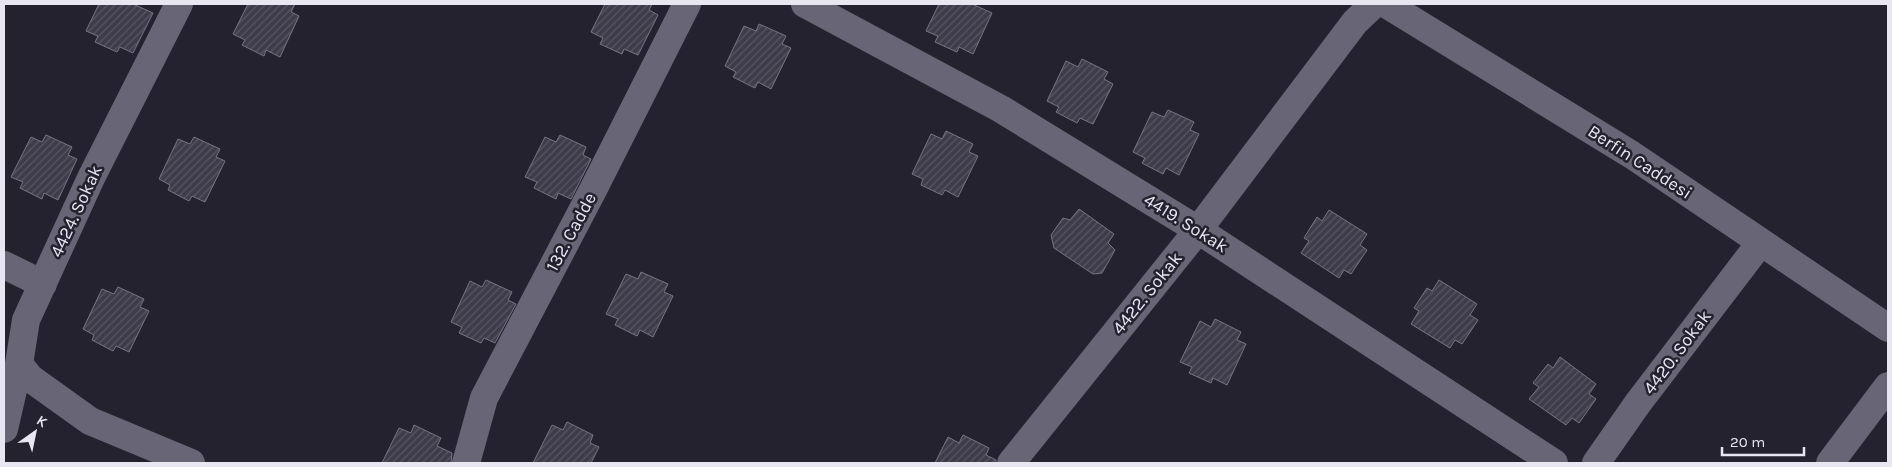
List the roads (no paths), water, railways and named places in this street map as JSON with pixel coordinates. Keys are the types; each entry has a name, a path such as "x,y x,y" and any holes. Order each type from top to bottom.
{"street":[{"name":"4424. Sokak","path":"4,429 19,364 26,320 91,178 179,4"},
{"name":"132. Cadde","path":"466,463 484,398 594,188 687,4"},
{"name":"4419. Sokak","path":"805,4 1001,109 1198,230 1554,463"},
{"name":"4422. Sokak","path":"1011,463 1198,230 1354,22 1374,4"},
{"name":"Berfin Caddesi","path":"1386,4 1632,155 1888,328"},
{"name":"4420. Sokak","path":"1596,463 1638,403 1761,242"},
{"path":"4,265 43,284"},
{"path":"19,364 30,378 90,421 191,463"},
{"path":"1830,463 1888,386"}]}
